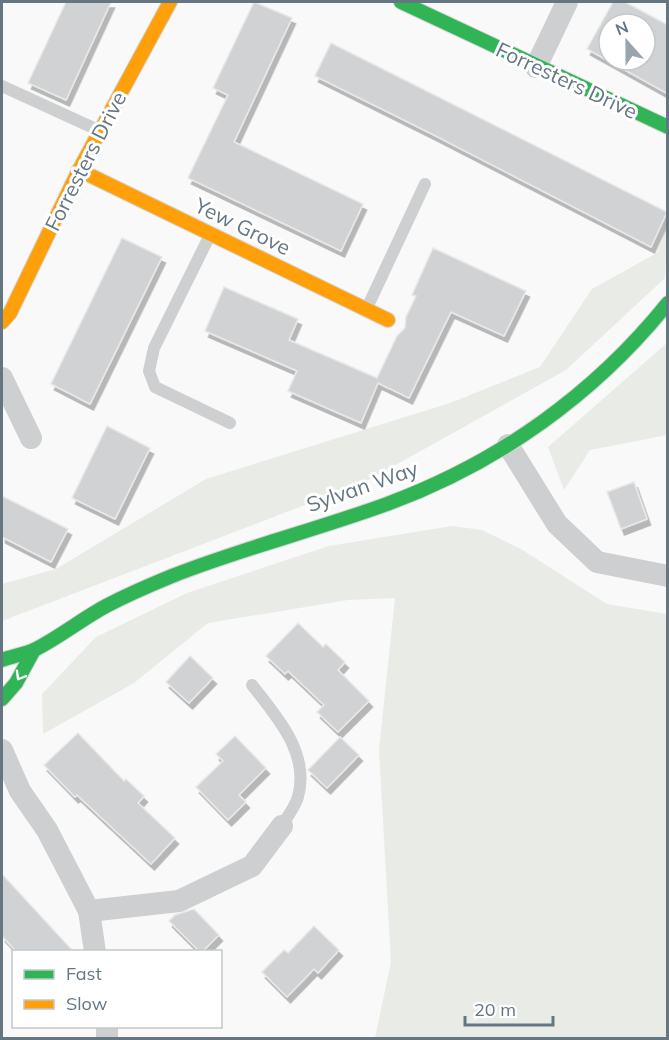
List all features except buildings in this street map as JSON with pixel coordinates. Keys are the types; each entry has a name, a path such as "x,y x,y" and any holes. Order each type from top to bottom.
{"street":[{"name":"Forresters Drive","path":"2,322 10,313 78,170 170,2"},
{"name":"Forresters Drive","path":"401,2 668,127"},
{"path":"536,67 567,2"},
{"name":"Yew Grove","path":"78,170 388,320"},
{"name":"Sylvan Way","path":"2,660 34,650 105,607 167,578 228,553 388,504 466,468 508,445 550,417 599,376 650,327 668,303"},
{"path":"2,378 31,438"},
{"path":"508,445 557,524 597,562 668,576"},
{"name":"Sylvan Way","path":"2,699 16,682 34,650"},
{"path":"2,750 11,788 47,830 88,911 95,950"},
{"path":"88,911 179,901 252,866 282,826"}],"lane":[{"path":"2,86 99,131"},
{"path":"366,309 425,184"},
{"path":"210,234 154,348 149,371 155,387 230,423"},
{"path":"252,685 279,720 299,756 298,797 282,826"}],"shaded area":[{"path":"667,226 665,278 566,370 365,482 2,621 2,584 56,569 206,479 450,403 540,367 592,289 657,253"},
{"path":"667,343 667,435 590,450 564,490 548,447"},
{"path":"452,526 482,530 521,549 607,604 667,614 667,1038 375,1038 391,962 379,750 395,598 348,600 208,623 134,683 43,734 42,694 96,637 187,593 329,546"}],"traffic: fast":[{"path":"401,2 668,127"},
{"path":"2,660 36,649 106,606 172,576 387,504 467,468 505,447 576,396 639,336 668,303"},
{"path":"2,699 16,683 34,650"}],"traffic: slow":[{"path":"2,322 10,313 79,170 170,2"},
{"path":"79,170 388,320"}]}
